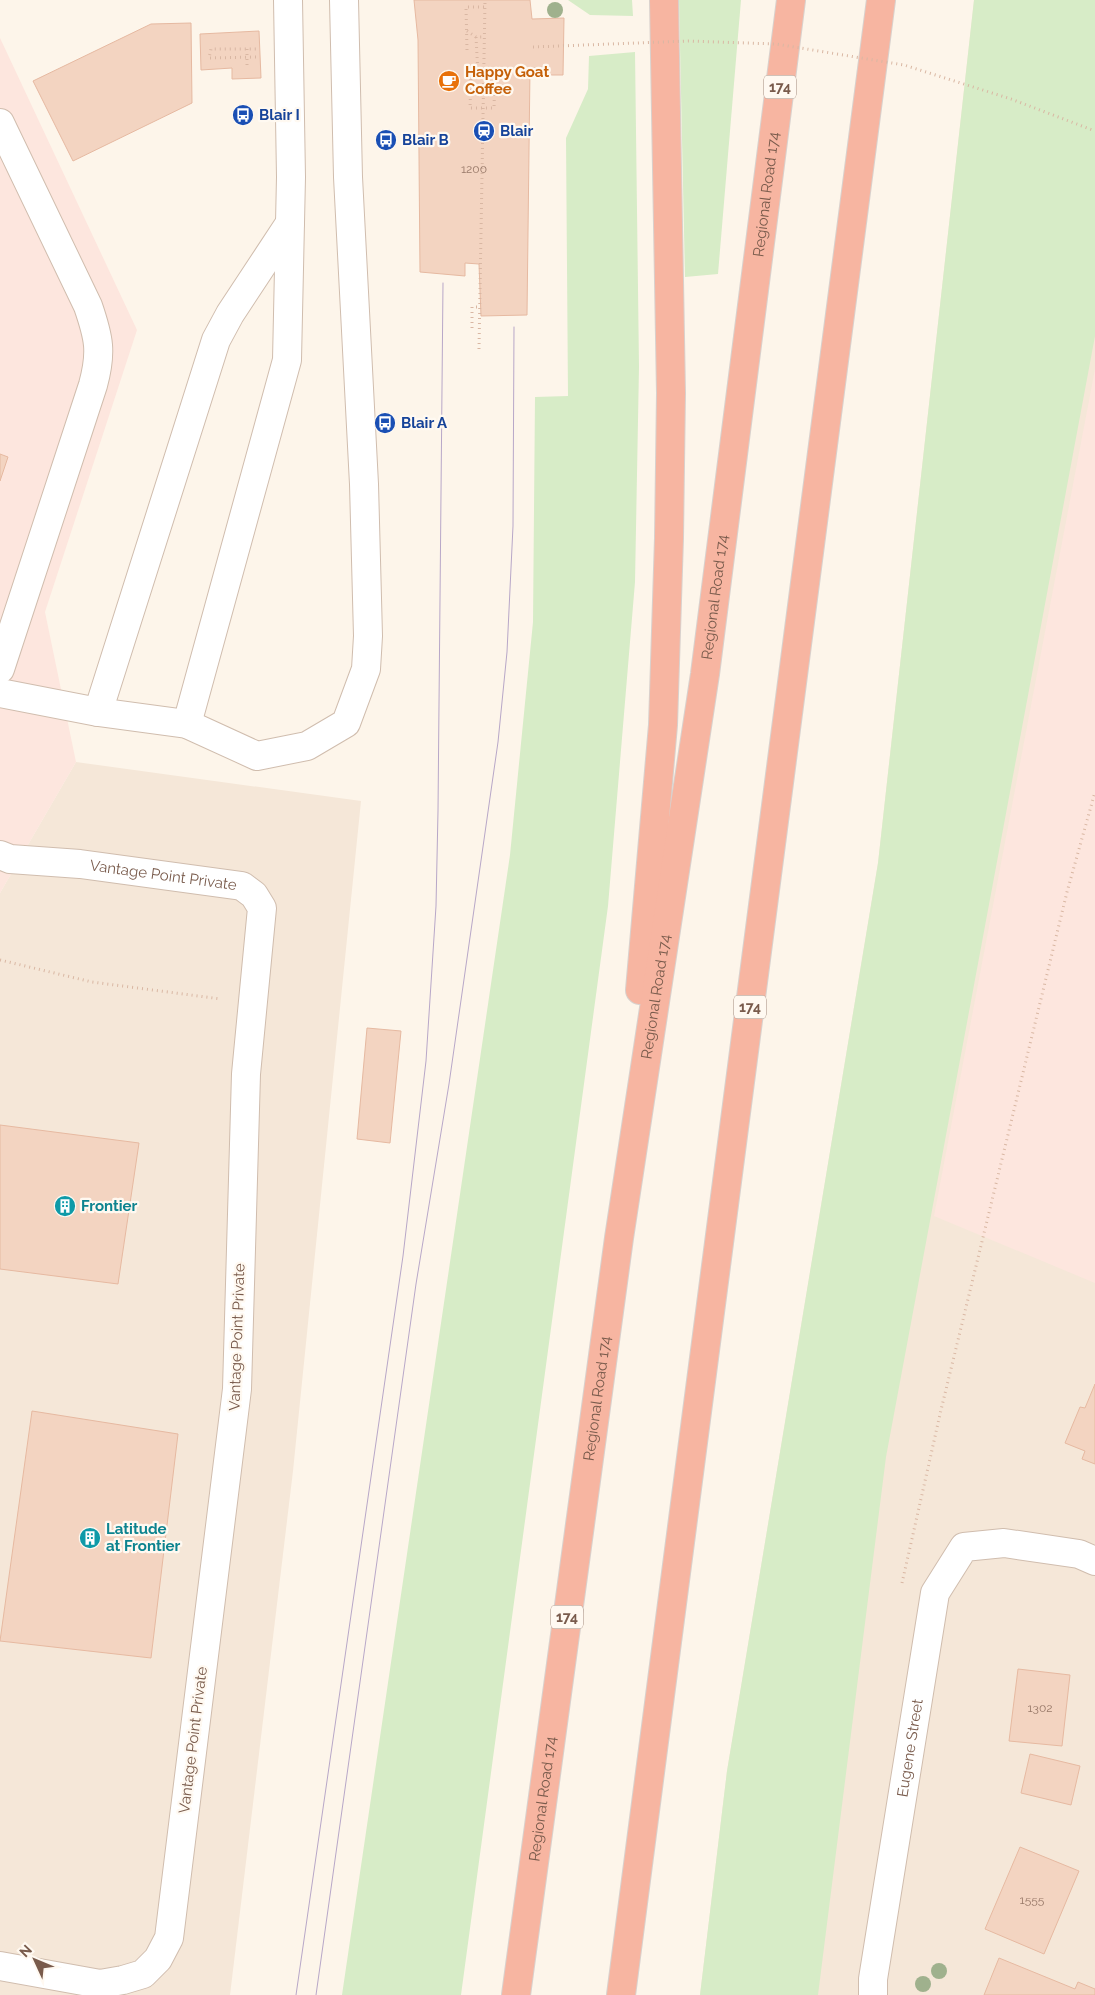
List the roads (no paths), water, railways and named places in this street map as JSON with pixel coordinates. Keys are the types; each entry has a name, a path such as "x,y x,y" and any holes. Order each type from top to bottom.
{"highway":[{"path":"619,1238 663,715 671,402 664,0"},
{"name":"Regional Road 174","path":"516,1995 619,1238 705,674 791,0"},
{"name":"174","path":"621,1995 881,0"}],"street":[{"path":"187,724 287,360 292,178 288,0"},
{"path":"0,693 98,712 187,724 257,756 307,746 346,723 366,669 368,636 364,484 348,177 344,0"},
{"path":"0,123 88,306 96,328 99,364 0,668"},
{"path":"98,712 216,340 230,314 290,223"},
{"name":"Vantage Point Private","path":"0,855 10,858 80,864 242,886 254,895 262,908 246,1093 237,1388 168,1938 158,1959 143,1974 100,1984 0,1966"},
{"name":"Eugene Street","path":"873,1995 873,1979 935,1593 964,1547 1004,1543 1079,1554 1095,1561"}],"tram line":[{"path":"296,1995 403,1256 426,1061 436,906 443,283"},
{"path":"316,1995 416,1284 449,1084 498,742 507,652 513,526 514,327"}],"place":[{"name":"Happy Goat Coffee","path":"449,81"},
{"name":"Blair I","path":"243,115"},
{"name":"Blair","path":"484,131"},
{"name":"Blair B","path":"386,140"},
{"name":"Blair A","path":"385,423"},
{"name":"Frontier","path":"65,1206"},
{"name":"Latitude at Frontier","path":"90,1538"}]}
